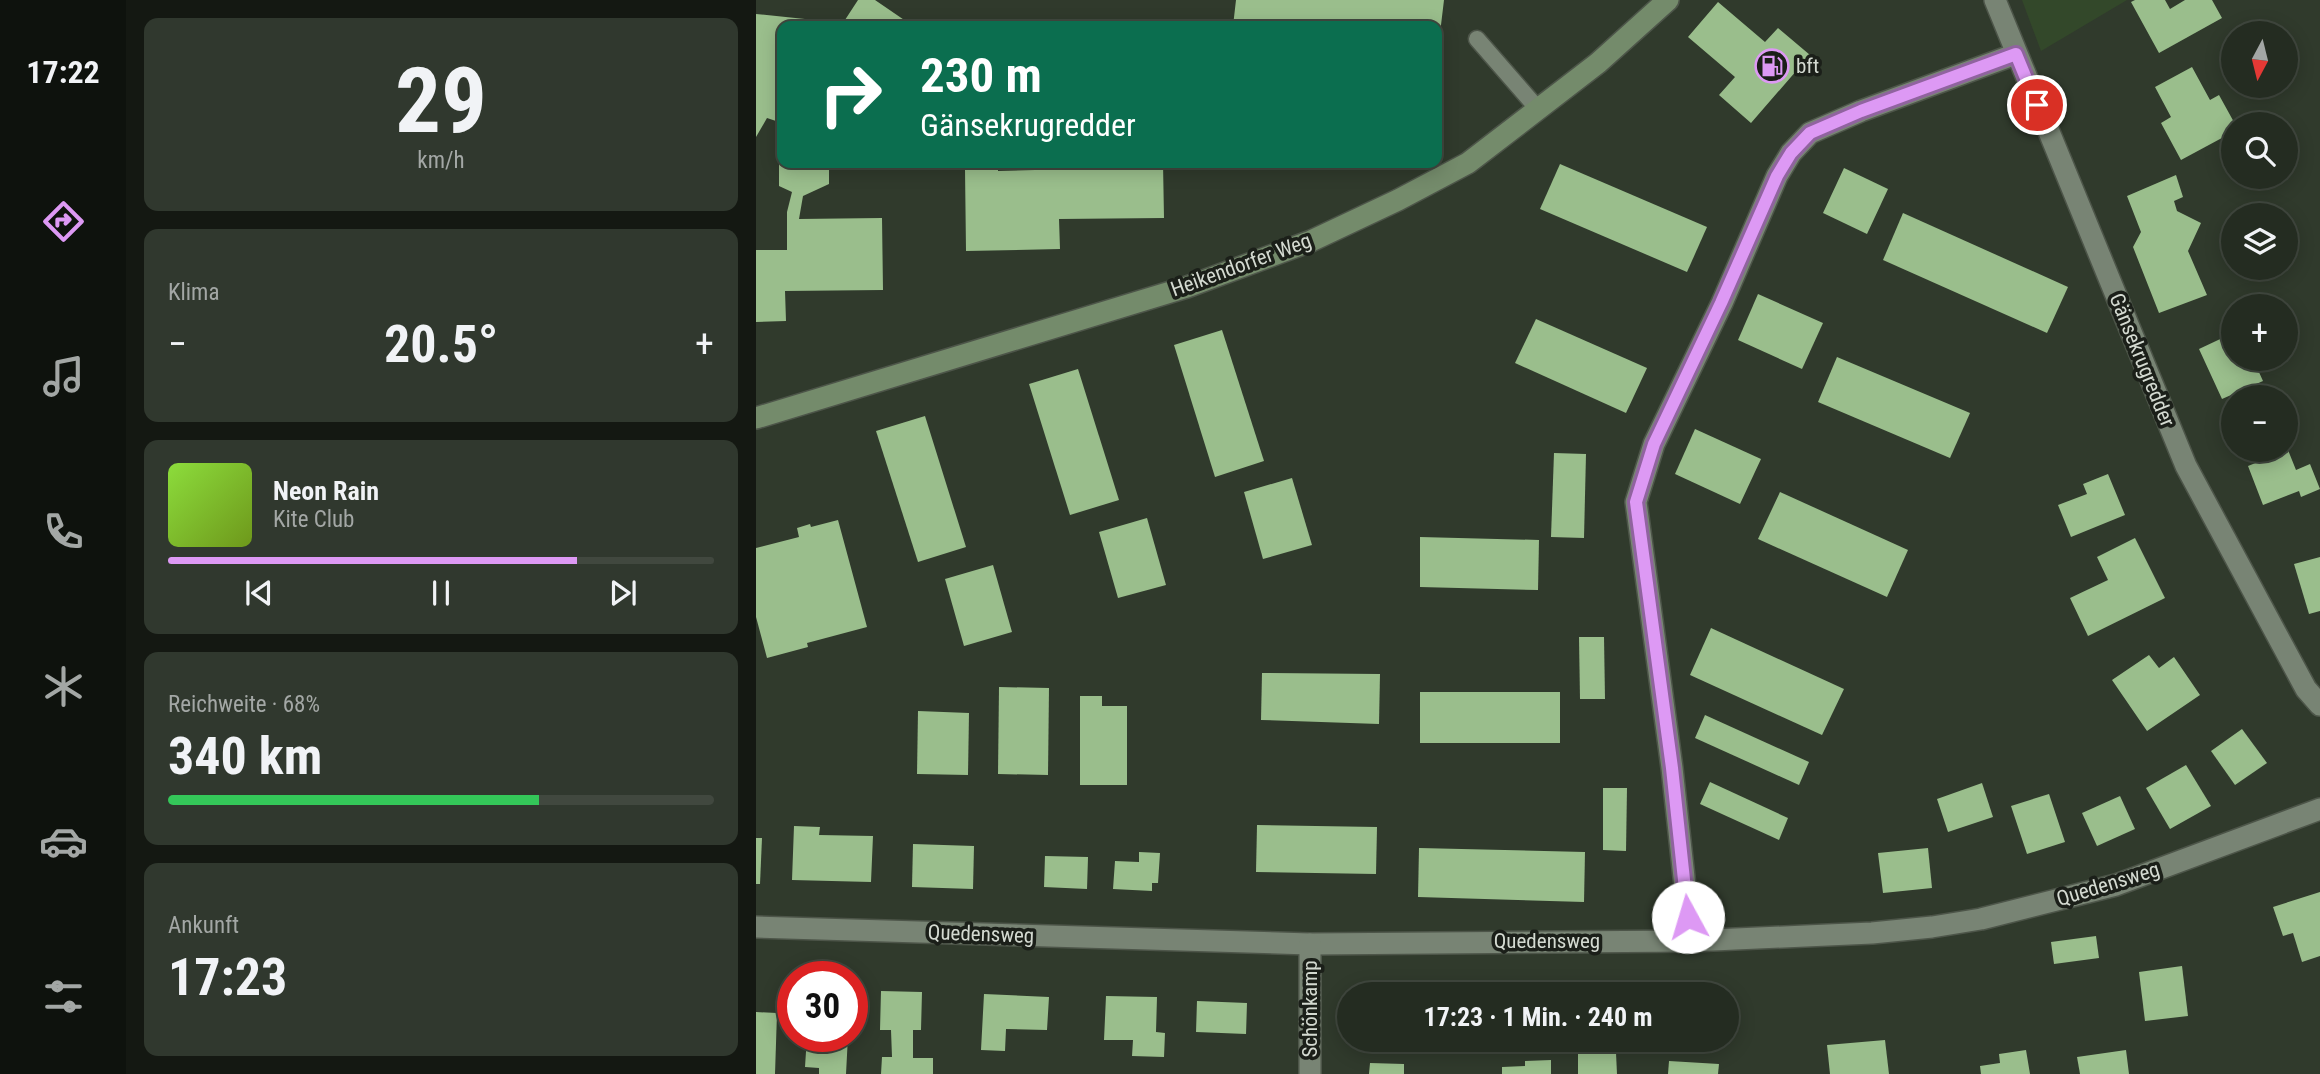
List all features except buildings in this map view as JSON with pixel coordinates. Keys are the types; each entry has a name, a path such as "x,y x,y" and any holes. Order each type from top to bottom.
{"street":[{"name":"Heikendorfer Weg","path":"756,418 1187,286 1311,241 1468,163 1598,63 1668,0"},
{"name":"Gänsekrugredder","path":"1995,0 2186,466 2306,689 2320,705"},
{"path":"1691,940 1672,768 1636,502 1654,444 1777,176 1791,153 1810,133 1874,106 2016,54"},
{"name":"Quedensweg","path":"756,928 1310,944 1691,940 1872,933 1981,919 2116,885 2320,809"},
{"name":"Schönkamp","path":"1310,944 1310,1074"}],"lane":[{"path":"1477,39 1538,109"}],"green space":[{"path":"2022,0 2127,0 2041,51"}],"place":[{"name":"bft","path":"1772,66"}],"route":[{"path":"1688,917 1672,768 1636,502 1654,444 1777,176 1791,153 1810,133 1861,111 2016,54 2037,105"}]}
